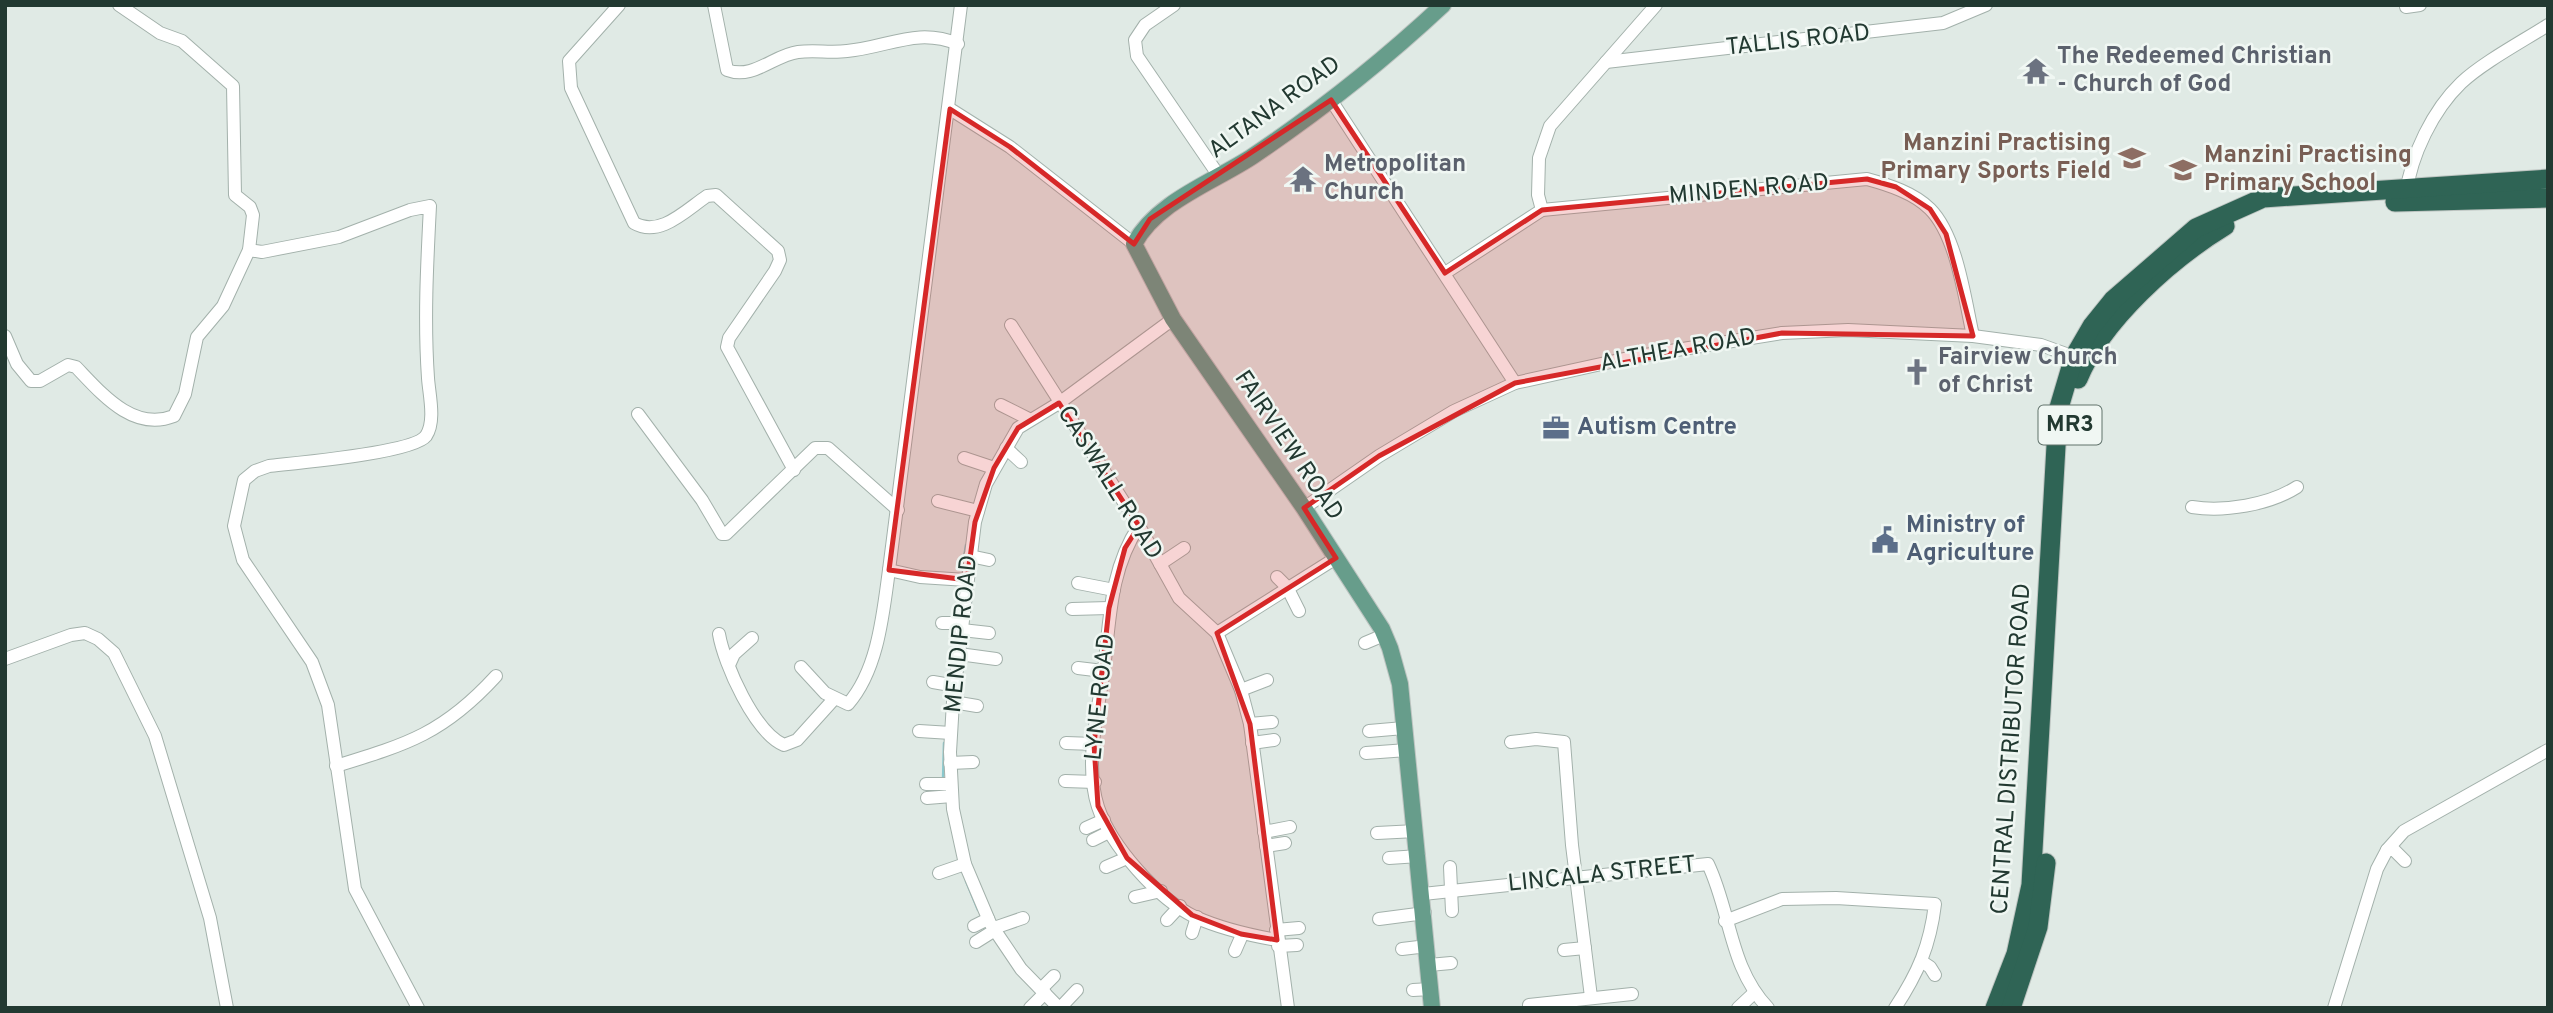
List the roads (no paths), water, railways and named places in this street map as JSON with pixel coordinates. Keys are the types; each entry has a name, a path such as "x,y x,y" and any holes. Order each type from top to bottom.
{"highway":[{"name":"CENTRAL DISTRIBUTOR ROAD","path":"1995,1008 2019,943 2031,885 2058,411 2080,359 2157,279 2201,241 2242,217 2289,208 2548,179"},
{"name":"CENTRAL DISTRIBUTOR ROAD","path":"2406,195 2545,200"},
{"name":"CENTRAL DISTRIBUTOR ROAD","path":"2011,1008 2029,960 2044,891 2070,423 2080,359"}],"main road":[{"name":"ALTANA ROAD","path":"1134,244 1150,219 1252,157 1331,100 1443,5"},
{"name":"FAIRVIEW ROAD","path":"1134,244 1173,319 1304,508 1384,635 1400,684 1425,913 1432,1008"}],"street":[{"path":"5,337 17,364 31,381 40,381 68,365 76,367 117,407 144,420 161,421 174,416 184,394 197,337 223,306 249,250 253,215 250,207 235,195 233,86 182,41 160,33 119,5"},
{"path":"619,5 569,61 571,88 634,223 649,229 661,227 707,196 716,195 778,251 780,260 775,271 729,338 727,347 794,470"},
{"path":"714,5 723,59 727,70 736,73 749,72 796,52 847,51 923,35 936,35 958,44"},
{"path":"801,667 834,699 848,705 869,671 898,510 961,5"},
{"path":"1174,5 1144,25 1135,40 1137,56 1219,176"},
{"path":"1542,210 1538,195 1539,158 1550,126 1656,5"},
{"name":"TALLIS ROAD","path":"1606,62 1943,23 1986,5"},
{"path":"2406,7 2420,5"},
{"path":"2406,195 2413,160 2434,120 2461,82 2548,25"},
{"path":"1331,100 1515,383"},
{"name":"FAIRVIEW ROAD","path":"950,109 1010,146 1134,244"},
{"name":"MINDEN ROAD","path":"1445,273 1542,210 1867,179 1886,185 1930,209 1946,234 1963,286 1973,336"},
{"path":"249,250 262,253 339,237 410,210 430,206 424,328 431,416 426,435 416,443 395,449 269,466 244,480 234,526 243,560 320,678 328,705 355,889 418,1008"},
{"name":"MENDIP ROAD","path":"1060,1008 1021,969 992,926 965,864 950,763 953,702 970,556 978,511 994,468 1018,428 1059,403 1173,319"},
{"name":"CASWALL ROAD","path":"1011,325 1139,526 1179,598 1217,633"},
{"name":"ALTHEA ROAD","path":"1304,508 1379,456 1454,411 1515,383 1633,357 1782,333 1848,330 1973,336 2040,345 2080,359"},
{"path":"1001,405 1029,419"},
{"path":"638,414 702,500 722,534 726,534 815,448 828,448 898,510"},
{"path":"1006,448 1021,462"},
{"path":"964,458 994,468"},
{"path":"2192,506 2203,508 2255,503 2286,494 2297,487"},
{"path":"938,501 978,511"},
{"name":"LYNE ROAD","path":"1139,526 1125,548 1109,608 1094,744 1098,806 1126,858 1180,906 1197,917 1242,934 1277,939"},
{"path":"1160,564 1184,548"},
{"path":"970,556 989,560"},
{"path":"1287,1008 1250,724 1241,690 1217,633 1336,558"},
{"path":"889,570 920,577 967,580"},
{"path":"1277,577 1287,587 1299,611"},
{"path":"1078,583 1114,590"},
{"path":"1240,601 1252,610"},
{"path":"1072,609 1109,608"},
{"path":"942,623 989,633"},
{"path":"5,659 71,635 85,633 98,639 114,653 155,736 210,918 228,1008"},
{"path":"719,634 722,652 761,726 772,740 784,745 797,740 834,699"},
{"path":"1364,643 1384,635"},
{"path":"729,665 734,654 752,638"},
{"path":"959,654 996,659"},
{"path":"1078,668 1103,671"},
{"path":"336,766 408,744 425,735 463,710 496,676"},
{"path":"1241,690 1267,680"},
{"path":"933,682 956,686"},
{"path":"953,702 977,706"},
{"path":"1250,724 1272,722"},
{"path":"1369,731 1404,728"},
{"path":"919,731 951,733"},
{"path":"1511,742 1536,739 1564,742 1585,948 1580,963 1599,1000"},
{"path":"1252,743 1274,740"},
{"path":"1066,743 1094,744"},
{"path":"1366,753 1407,750"},
{"path":"2334,1008 2377,869 2387,850 2404,831 2548,750"},
{"path":"950,763 973,762"},
{"path":"1065,781 1095,782"},
{"path":"926,784 952,790"},
{"path":"927,798 952,790"},
{"path":"1090,834 1107,826"},
{"path":"1265,839 1290,827"},
{"path":"1377,833 1416,831"},
{"path":"1265,839 1285,843"},
{"path":"2387,850 2394,850 2405,862"},
{"path":"1389,858 1419,856"},
{"path":"1106,867 1126,858"},
{"path":"939,873 965,864"},
{"name":"LINCALA STREET","path":"1423,894 1708,864 1717,882 1734,951 1754,993 1768,1008"},
{"path":"1450,867 1452,911"},
{"path":"1135,897 1161,891"},
{"path":"1725,921 1782,899 1935,904 1930,941 1895,1008"},
{"path":"1167,920 1180,906"},
{"path":"1379,919 1425,913"},
{"path":"1567,915 1581,913"},
{"path":"1192,933 1197,917"},
{"path":"974,926 992,926 1023,918"},
{"path":"976,942 992,926"},
{"path":"1277,939 1299,928"},
{"path":"1235,951 1242,934"},
{"path":"1277,939 1297,945"},
{"path":"1402,949 1427,946"},
{"path":"1563,950 1585,948"},
{"path":"1923,957 1936,968"},
{"path":"1429,965 1451,963"},
{"path":"1030,1008 1054,976"},
{"path":"1413,990 1431,989"},
{"path":"1060,1008 1077,990"},
{"path":"1738,1008 1754,993"},
{"path":"1528,1005 1578,1003 1632,994"}],"waterway":[{"path":"962,570 966,545"},
{"path":"943,780 944,743"},
{"path":"966,881 978,910"}],"place":[{"name":"The Redeemed Christian - Church of God","path":"2036,71"},
{"name":"Manzini Practising Primary Sports Field","path":"2132,158"},
{"name":"Manzini Practising Primary School","path":"2183,170"},
{"name":"Metropolitan Church","path":"1303,179"},
{"name":"Fairview Church of Christ","path":"1917,372"},
{"name":"Autism Centre","path":"1556,428"},
{"name":"Ministry of Agriculture","path":"1885,540"}]}
